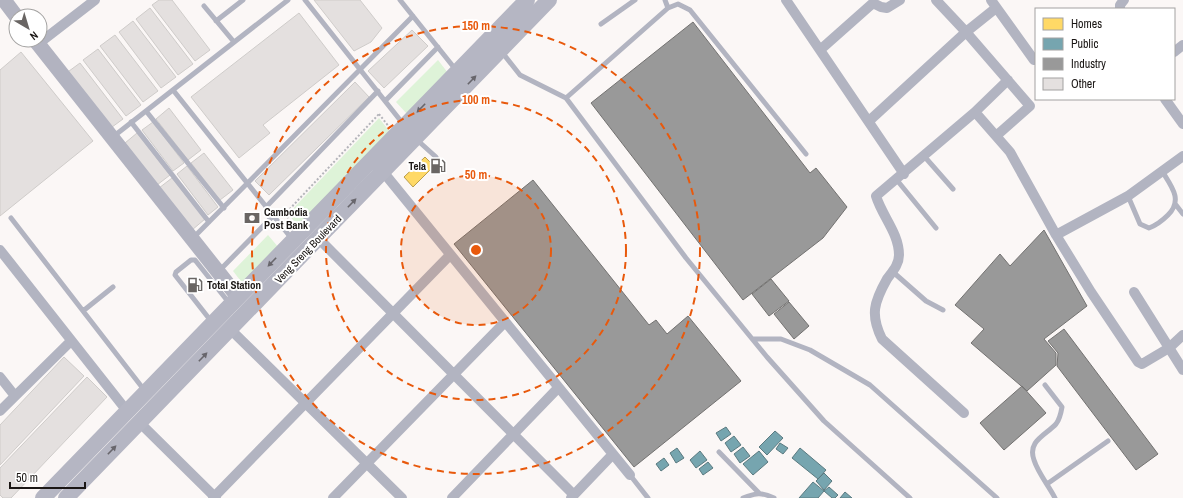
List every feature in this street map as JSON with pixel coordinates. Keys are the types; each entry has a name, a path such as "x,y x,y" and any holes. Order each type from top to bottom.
{"main road":[{"name":"Veng Sreng Boulevard","path":"43,498 372,160 399,129 527,0"},
{"name":"Veng Sreng Boulevard","path":"66,498 549,0"},
{"path":"488,39 500,50"}],"street":[{"path":"48,34 95,0"},
{"path":"786,0 869,121 900,177"},
{"path":"820,50 873,3 887,8 900,0"},
{"path":"936,0 966,32 1030,106 996,136"},
{"path":"869,121 966,32 993,4 1034,60"},
{"path":"1175,51 1183,45"},
{"path":"42,48 218,272 234,301"},
{"path":"964,412 882,339 876,326 874,313 876,301 893,272 899,256 896,236 876,196 975,112 1008,80"},
{"path":"1166,100 1183,124"},
{"path":"975,112 1010,152 1056,235 1091,292 1140,364 1169,348 1183,335"},
{"path":"1056,235 1128,196 1183,156"},
{"path":"372,160 383,171 630,475"},
{"path":"318,238 514,434 572,496 613,454"},
{"path":"0,250 127,411"},
{"path":"139,422 214,497 450,255"},
{"path":"1134,292 1183,370"},
{"path":"333,498 505,322"},
{"path":"230,329 402,498"},
{"path":"0,411 72,341"},
{"path":"0,377 15,396"},
{"path":"452,498 558,388"}],"lane":[{"path":"216,21 243,0"},
{"path":"114,136 288,0"},
{"path":"305,0 378,91 385,101 399,129"},
{"path":"400,0 457,72"},
{"path":"601,24 635,0"},
{"path":"664,0 668,8"},
{"path":"566,98 668,8 678,4 690,10 806,154"},
{"path":"204,6 234,42"},
{"path":"195,236 413,16"},
{"path":"385,101 438,47"},
{"path":"500,50 520,75 566,98 686,258 753,340 824,421 910,498"},
{"path":"173,90 293,241"},
{"path":"266,207 378,91"},
{"path":"146,111 224,208"},
{"path":"131,122 209,222"},
{"path":"415,139 436,157"},
{"path":"924,156 953,189"},
{"path":"1128,196 1140,224 1149,228 1157,225 1172,212 1176,205 1177,197 1174,189 1162,171"},
{"path":"900,177 936,228"},
{"path":"1176,205 1183,214"},
{"path":"218,272 273,216"},
{"path":"11,218 146,392"},
{"path":"213,323 175,275 176,272 191,260 195,260 234,301"},
{"path":"893,272 926,301 943,310"},
{"path":"83,311 113,286"},
{"path":"753,340 781,339 810,350 870,385 997,498"},
{"path":"1045,385 1062,407 1061,415 1056,424 1039,437 1033,448 1034,460 1055,498"},
{"path":"1047,484 1108,441"},
{"path":"719,452 759,493"},
{"path":"630,475 648,498"},
{"path":"743,498 759,493 764,493 774,498"}],"path":[{"path":"379,114 399,129 388,138 299,231 285,214 379,114"}],"green space":[{"path":"438,60 448,73 407,114 396,102"},
{"path":"379,118 390,132 299,227 288,214"},
{"path":"268,235 279,248 243,284 233,271"}],"building: Homes":[{"path":"425,157 434,166 413,187 404,177"}],"building: Public":[{"path":"726,427 731,434 721,441 716,433"},
{"path":"775,431 783,438 767,455 759,447"},
{"path":"734,436 741,445 731,452 725,443"},
{"path":"780,443 788,448 783,454 776,449"},
{"path":"743,447 750,456 740,463 734,454"},
{"path":"677,448 684,458 676,463 670,453"},
{"path":"800,448 826,470 818,479 792,458"},
{"path":"700,451 707,460 696,468 690,460"},
{"path":"759,451 768,462 753,475 743,464"},
{"path":"664,458 669,465 661,471 656,464"},
{"path":"708,462 713,468 703,475 699,469"},
{"path":"824,473 832,481 824,490 816,481"},
{"path":"813,482 824,491 818,498 799,498"},
{"path":"829,487 838,495 835,498 832,498 824,491"},
{"path":"845,492 852,498 840,498"}],"building: Industry":[{"path":"693,22 810,173 816,168 847,207 823,238 743,300 591,103"},
{"path":"533,180 649,325 656,320 667,334 688,316 741,381 634,467 454,244"},
{"path":"1044,230 1087,306 1044,339 1056,353 1056,365 1027,391 971,343 984,329 955,305 1000,254 1010,266"},
{"path":"771,279 789,301 769,316 752,294"},
{"path":"789,302 809,326 794,339 774,314"},
{"path":"1064,329 1158,454 1136,470 1057,366 1058,353 1048,341"},
{"path":"1022,386 1046,413 1004,450 980,423"}],"building: Other":[{"path":"159,0 172,0 210,50 195,61 152,5"},
{"path":"314,0 360,0 382,28 371,42 354,51"},
{"path":"150,8 193,64 178,75 136,19"},
{"path":"299,13 339,65 263,125 270,133 239,158 191,97"},
{"path":"133,21 176,77 161,88 119,32"},
{"path":"412,30 428,46 384,88 368,71"},
{"path":"115,35 158,91 143,102 100,46"},
{"path":"98,49 141,105 126,116 83,60"},
{"path":"21,52 93,141 0,216 0,70"},
{"path":"80,63 123,119 108,130 65,74"},
{"path":"355,82 369,97 269,195 255,181"},
{"path":"169,108 201,150 188,160 156,119"},
{"path":"153,122 184,163 173,171 142,130"},
{"path":"137,133 170,175 157,185 125,143"},
{"path":"204,153 233,190 220,200 191,163"},
{"path":"187,166 218,207 208,215 177,174"},
{"path":"172,178 205,219 192,230 159,188"},
{"path":"64,357 84,376 0,465 0,425"},
{"path":"87,377 107,397 11,498 3,498 0,495 0,468"}],"place":[{"name":"Tela","path":"438,166"},
{"name":"Cambodia Post Bank","path":"252,218"},
{"name":"Total Station","path":"195,285"}]}
